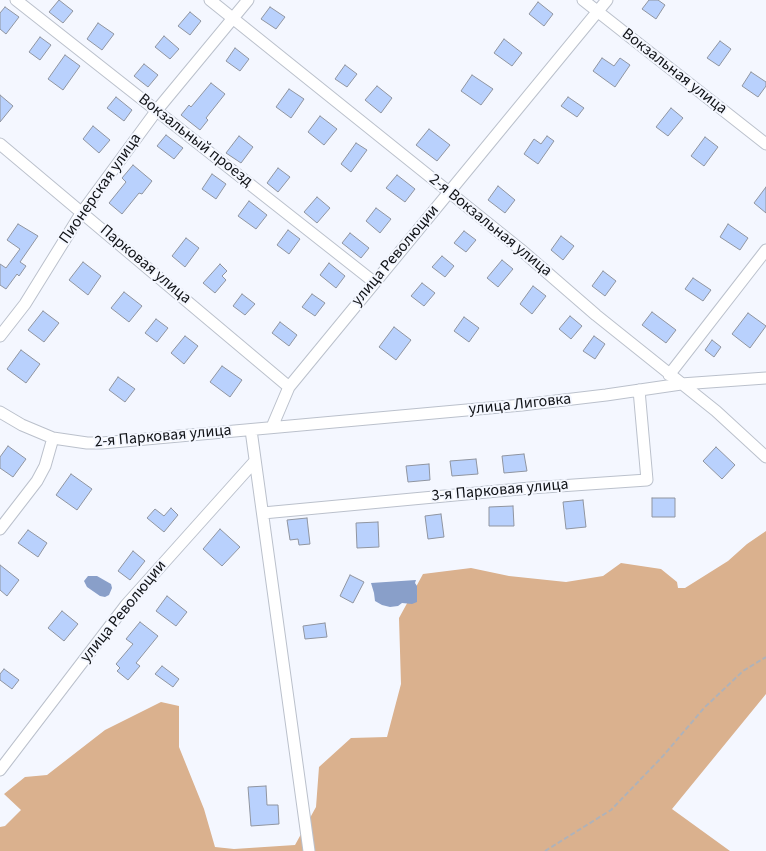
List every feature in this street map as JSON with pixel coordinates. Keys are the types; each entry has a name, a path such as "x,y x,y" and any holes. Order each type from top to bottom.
{"street":[{"name":"Вокзальный проезд","path":"16,0 374,282"},
{"name":"2-я Вокзальная улица","path":"210,0 520,249 596,315 716,411 766,457"},
{"name":"Пионерская улица","path":"0,336 25,304 82,212 157,110 248,0"},
{"name":"Вокзальная улица","path":"583,0 766,144"},
{"name":"улица Революции","path":"272,427 289,387 607,0"},
{"name":"Парковая улица","path":"0,144 289,387"},
{"path":"670,375 766,250"},
{"name":"улица Лиговка","path":"272,427 512,406 681,384 766,378"},
{"name":"3-я Парковая улица","path":"263,513 530,488 647,480 639,390"},
{"name":"2-я Парковая улица","path":"0,412 22,425 53,438 87,444 272,427"},
{"path":"251,430 309,851"},
{"path":"0,529 37,482 45,466 53,438"},
{"name":"улица Революции","path":"0,770 126,605 255,461"}],"path":[{"path":"545,851 611,810 663,756 704,708 743,671 766,658"}],"shaded area":[{"path":"766,531 766,694 672,809 730,851 0,851 0,827 5,826 21,810 4,794 25,777 47,775 105,730 161,702 179,706 179,747 204,809 215,847 234,849 295,845 316,807 319,767 351,738 387,737 401,684 399,618 423,574 471,568 509,576 566,582 603,576 621,563 661,569 677,582 678,588 685,588 728,561 747,544"}],"water":[{"path":"88,576 97,576 111,584 112,588 109,595 105,597 100,596 87,587 84,581"},
{"path":"416,580 417,602 412,604 402,603 398,606 390,607 375,601 371,583"}],"building":[{"path":"59,0 73,11 63,23 49,12"},
{"path":"649,0 658,0 665,5 656,19 642,9"},
{"path":"538,2 553,14 544,26 529,14"},
{"path":"5,7 19,17 6,34 0,29 0,13"},
{"path":"270,7 285,17 276,29 261,19"},
{"path":"190,12 201,21 190,35 178,26"},
{"path":"98,23 114,34 102,50 87,39"},
{"path":"164,36 179,49 170,59 155,47"},
{"path":"40,37 51,45 40,60 29,52"},
{"path":"504,39 522,53 512,66 494,53"},
{"path":"720,41 731,49 719,66 707,58"},
{"path":"235,48 249,59 240,71 226,61"},
{"path":"65,55 80,66 63,90 48,79"},
{"path":"602,58 614,66 620,58 630,65 615,87 593,71"},
{"path":"144,64 158,75 148,87 134,76"},
{"path":"345,65 357,74 347,87 335,79"},
{"path":"751,72 766,82 766,86 758,97 742,86"},
{"path":"472,75 493,89 481,105 461,91"},
{"path":"211,83 225,94 206,118 208,120 200,130 181,115 189,105 191,107"},
{"path":"377,86 392,98 381,113 365,100"},
{"path":"289,89 304,99 291,118 276,107"},
{"path":"0,95 13,106 0,122"},
{"path":"116,97 132,110 124,121 107,108"},
{"path":"568,97 584,108 577,117 561,106"},
{"path":"671,108 683,118 668,136 656,127"},
{"path":"320,116 337,129 324,145 308,132"},
{"path":"93,126 110,140 99,153 83,139"},
{"path":"429,129 450,145 437,161 416,145"},
{"path":"166,135 183,148 174,159 157,146"},
{"path":"239,136 253,147 241,163 226,153"},
{"path":"547,136 554,141 538,164 524,154 534,139 541,144"},
{"path":"705,137 718,147 704,166 691,156"},
{"path":"356,143 367,150 351,172 341,164"},
{"path":"133,165 152,181 142,194 139,193 122,214 109,203 126,182 122,178"},
{"path":"278,168 290,177 278,192 267,183"},
{"path":"212,174 226,184 216,199 202,189"},
{"path":"397,175 415,189 405,202 386,188"},
{"path":"498,186 515,200 505,213 488,200"},
{"path":"766,187 766,213 754,203"},
{"path":"317,197 330,208 317,223 304,212"},
{"path":"249,201 267,215 256,229 238,216"},
{"path":"376,208 391,219 380,233 366,221"},
{"path":"18,224 38,236 20,262 26,266 19,276 17,274 6,289 0,285 0,264 6,268 20,249 7,240"},
{"path":"728,224 748,238 740,250 720,237"},
{"path":"288,230 300,239 289,254 277,245"},
{"path":"464,231 476,240 466,252 454,243"},
{"path":"350,233 369,248 361,258 342,243"},
{"path":"561,236 574,246 563,260 551,250"},
{"path":"186,238 199,248 185,267 172,256"},
{"path":"442,256 454,266 445,277 432,267"},
{"path":"502,260 513,269 498,287 487,278"},
{"path":"83,262 101,276 88,295 69,280"},
{"path":"329,263 345,276 336,288 320,275"},
{"path":"220,264 227,271 222,276 226,280 215,293 203,283"},
{"path":"603,271 616,281 605,296 592,286"},
{"path":"693,278 711,290 703,301 685,289"},
{"path":"422,283 435,293 424,306 411,296"},
{"path":"533,286 546,296 532,314 520,304"},
{"path":"124,292 142,306 129,322 111,308"},
{"path":"242,294 255,304 245,315 233,306"},
{"path":"312,294 325,303 315,316 302,307"},
{"path":"43,311 59,323 44,342 28,330"},
{"path":"652,312 676,330 666,343 642,325"},
{"path":"748,313 766,326 750,348 732,334"},
{"path":"570,316 582,326 571,339 559,329"},
{"path":"464,317 479,328 469,342 454,331"},
{"path":"156,319 168,328 157,342 145,333"},
{"path":"280,322 297,335 289,346 272,333"},
{"path":"394,327 411,340 396,360 379,347"},
{"path":"185,336 198,346 184,364 171,353"},
{"path":"594,336 605,344 595,359 583,351"},
{"path":"712,340 721,347 714,357 705,350"},
{"path":"21,350 40,364 26,383 7,369"},
{"path":"222,366 242,380 230,397 210,382"},
{"path":"118,377 135,389 125,402 109,390"},
{"path":"8,446 26,459 13,477 0,468 0,457"},
{"path":"716,447 735,465 722,479 703,461"},
{"path":"524,454 527,471 504,473 502,456"},
{"path":"476,459 478,474 452,476 450,461"},
{"path":"429,464 430,480 408,482 406,466"},
{"path":"71,474 92,489 77,510 56,495"},
{"path":"652,498 675,498 675,517 652,517"},
{"path":"583,500 586,527 566,529 563,502"},
{"path":"513,506 514,526 489,526 489,507"},
{"path":"171,508 178,515 164,532 147,518 155,509 164,516"},
{"path":"441,514 444,537 428,539 425,516"},
{"path":"307,518 310,544 299,545 298,539 290,540 287,520"},
{"path":"378,522 379,547 357,548 356,523"},
{"path":"220,529 240,547 222,566 203,549"},
{"path":"28,530 47,543 38,557 18,543"},
{"path":"133,551 145,561 130,580 118,571"},
{"path":"0,565 19,580 7,596 0,590"},
{"path":"350,575 364,582 353,603 340,596"},
{"path":"167,596 187,612 176,626 156,611"},
{"path":"62,611 78,624 64,641 48,628"},
{"path":"140,622 158,636 136,663 140,666 128,680 117,671 120,668 116,664 133,644 126,639"},
{"path":"325,623 327,637 305,639 303,626"},
{"path":"162,666 179,679 173,687 155,674"},
{"path":"4,669 19,680 12,689 0,680 0,674"},
{"path":"266,786 267,805 278,805 279,824 251,826 248,787"}]}
